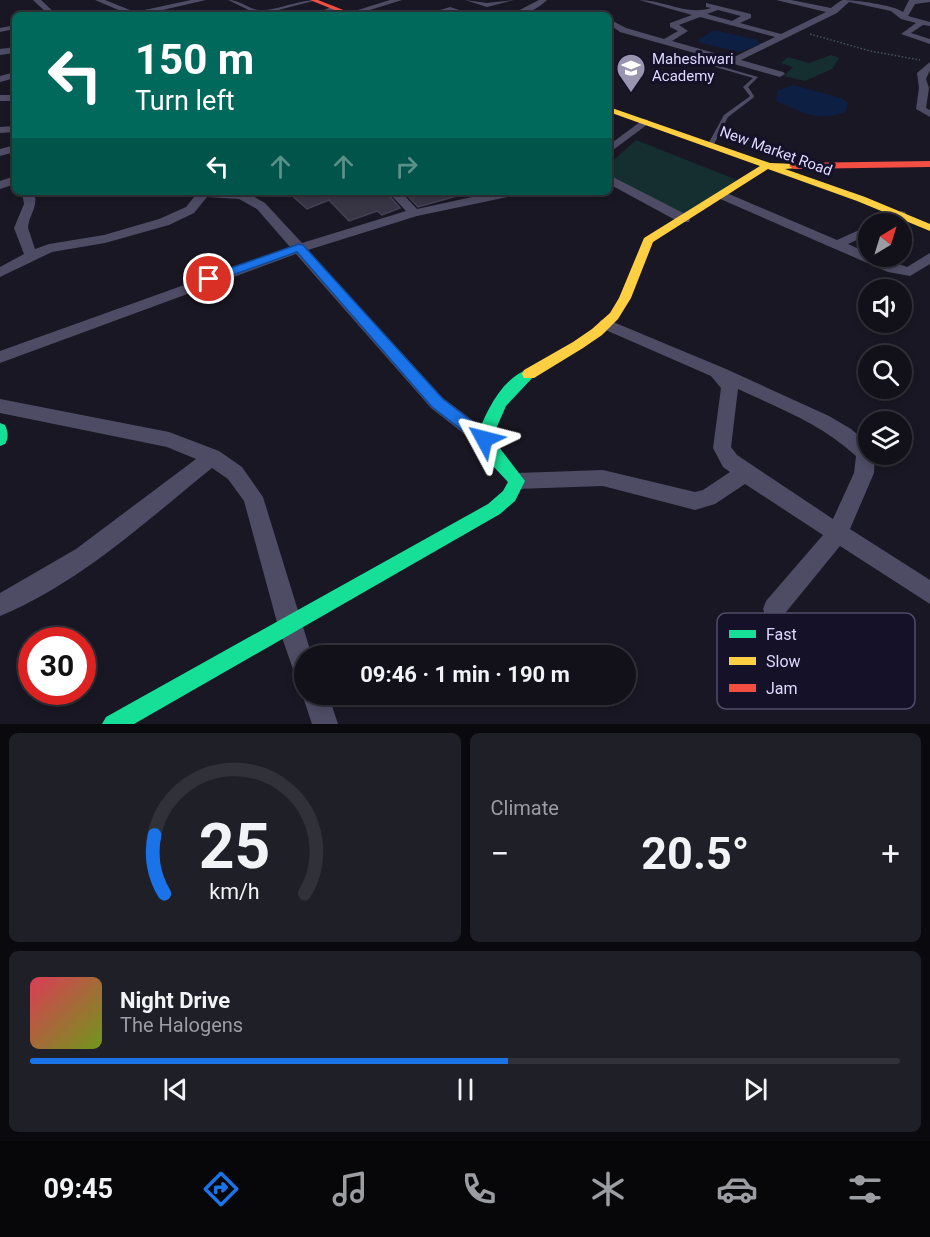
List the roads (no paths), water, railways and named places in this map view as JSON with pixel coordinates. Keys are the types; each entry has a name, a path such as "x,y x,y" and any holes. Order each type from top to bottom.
{"main road":[{"path":"313,0 345,12"},
{"name":"New Market Road","path":"612,110 896,213"},
{"path":"113,724 494,509 509,496 517,481 498,460 484,439 488,418 501,397 519,380 606,324 616,315 641,250 648,240 767,166 930,164"},
{"name":"New Market Road","path":"912,219 928,225"},
{"path":"0,429 0,440"}],"street":[{"path":"37,0 50,12"},
{"path":"99,0 131,12"},
{"path":"109,4 127,0"},
{"path":"145,12 202,0"},
{"path":"232,0 256,12"},
{"path":"262,12 313,0"},
{"path":"358,12 398,0"},
{"path":"469,0 487,5 510,0"},
{"path":"521,12 543,0"},
{"path":"643,0 784,37"},
{"path":"780,0 834,11"},
{"path":"733,61 853,0 893,9 904,17 926,23"},
{"path":"904,17 908,7 914,1 930,0"},
{"path":"699,3 748,16 734,23"},
{"path":"664,42 684,31 673,25 718,7"},
{"path":"908,7 919,9"},
{"path":"323,12 334,8"},
{"path":"440,12 450,9 460,12"},
{"path":"715,18 732,10"},
{"path":"612,23 623,30 780,74"},
{"path":"926,23 905,34 930,42"},
{"path":"930,65 922,73 921,79 927,86 920,105 921,109 930,114"},
{"path":"612,148 644,122"},
{"path":"612,181 684,219"},
{"path":"29,195 30,210 21,229 31,255"},
{"path":"0,273 31,255 49,248 105,239 164,222 190,210 202,195"},
{"path":"237,195 254,200 438,403 484,439"},
{"path":"397,195 414,213"},
{"path":"0,357 299,248 414,213 498,195"},
{"path":"722,195 893,269 910,272 930,257"},
{"path":"836,245 858,235"},
{"path":"606,324 823,421 846,434 866,453 864,473 837,534 774,609"},
{"path":"717,372 730,386 722,448 730,461 837,534 930,593"},
{"path":"0,405 169,440 212,457 235,473 253,497 297,645"},
{"path":"0,605 34,590 66,568 212,457"},
{"path":"517,481 603,478 695,501 708,498 745,473"},
{"path":"319,705 325,724"}],"lane":[{"path":"697,60 756,77 745,87 752,96 751,98 726,116 710,146"}],"water":[{"path":"714,30 758,40 759,45 739,52 701,43 698,40"},
{"path":"793,85 841,98 848,103 846,112 825,116 810,115 776,101 777,91"}],"place":[{"name":"Maheshwari Academy","path":"631,94"}]}
